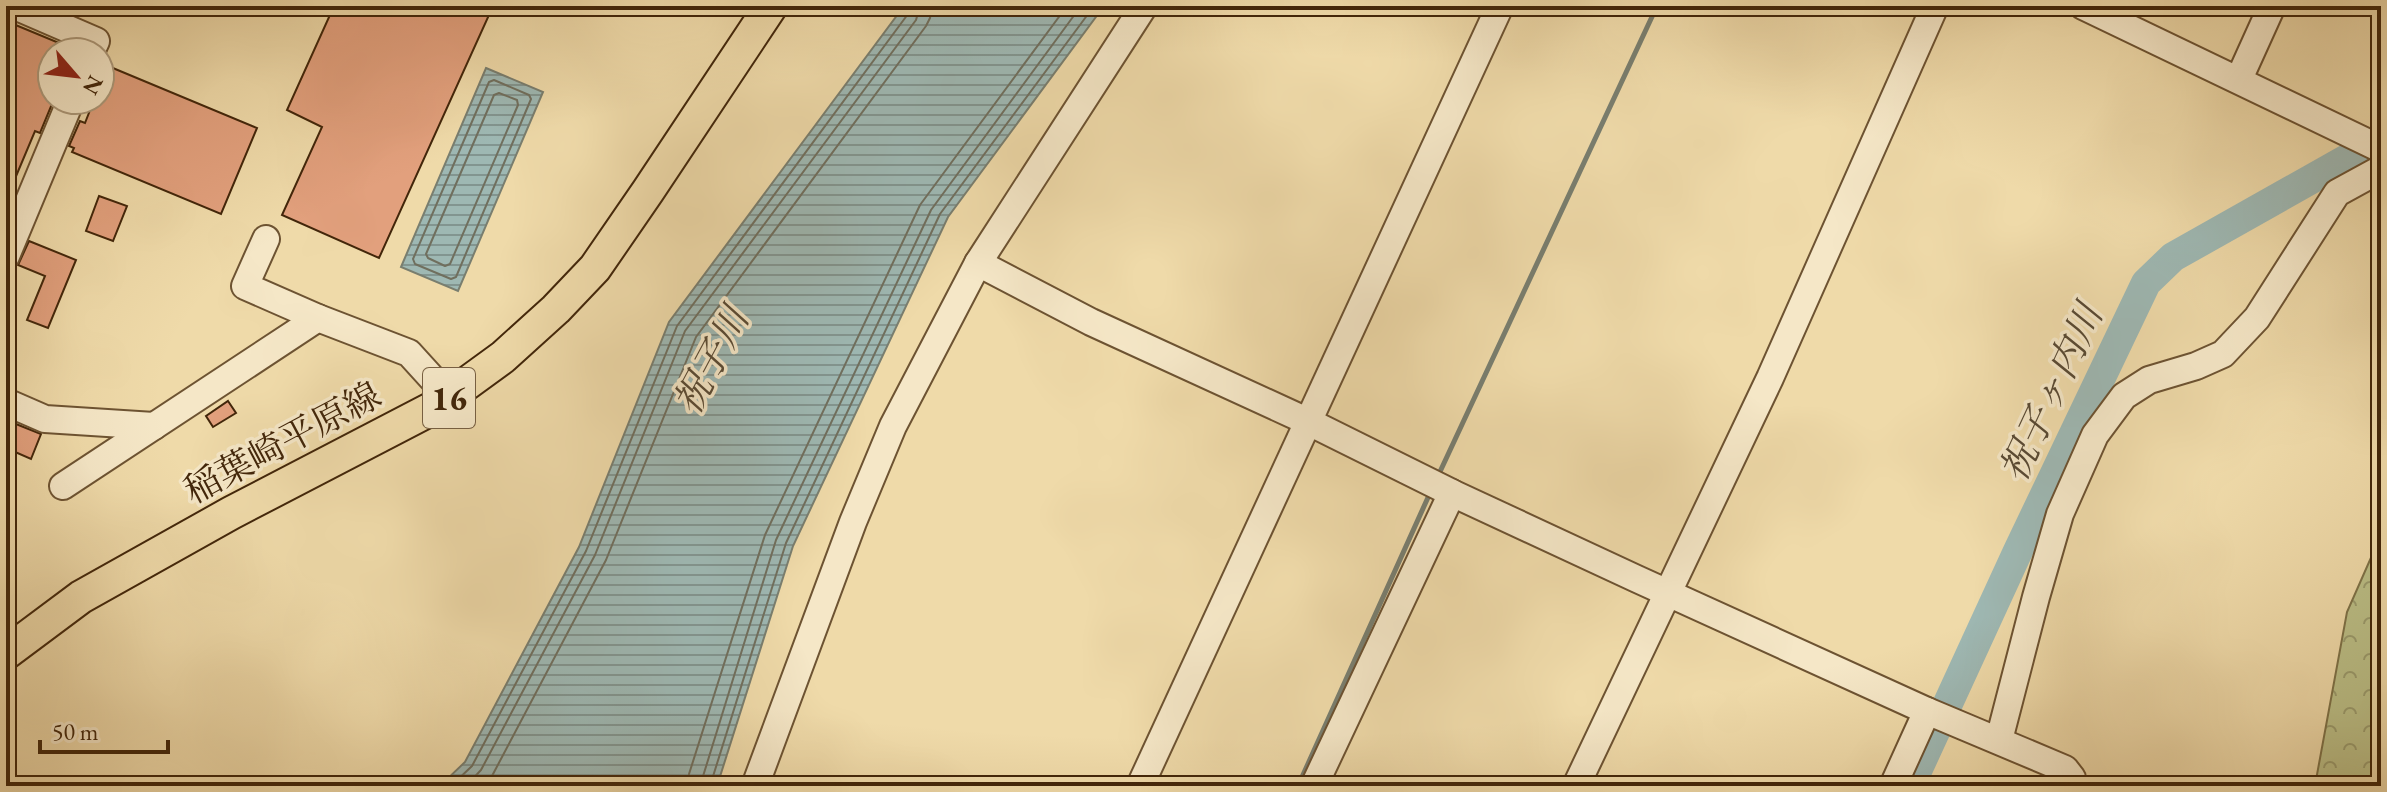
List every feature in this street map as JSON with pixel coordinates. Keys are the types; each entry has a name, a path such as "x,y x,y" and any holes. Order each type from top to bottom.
{"main road":[{"name":"稲葉崎平原線","path":"6,653 81,597 231,513 433,408 503,357 546,319 595,268 771,6"}],"street":[{"path":"15,6 84,36"},
{"path":"755,786 853,522 893,426 978,263 1144,6"},
{"path":"1140,786 1500,6"},
{"path":"1576,786 1770,378 1935,6"},
{"path":"2083,6 2381,149"},
{"path":"2239,79 2272,6"},
{"path":"6,256 64,116"},
{"path":"1999,740 2060,514 2095,435 2124,396 2149,380 2223,354 2257,318 2337,193 2381,169"},
{"path":"266,239 245,286 409,353 449,397"},
{"path":"978,263 1091,322 1637,579 1937,715 2065,769 2072,778 2072,786"},
{"path":"63,486 318,318"},
{"path":"6,402 45,419 154,426"},
{"path":"1314,786 1441,487"},
{"path":"1893,786 1937,715"}],"green space":[{"path":"2381,535 2381,786 2321,786 2316,780 2347,612"}],"water":[{"name":"祝子川","path":"904,6 1104,6 948,217 793,546 717,786 440,786 465,762 579,547 669,322"},
{"path":"486,68 543,92 458,291 401,267"}],"building":[{"path":"334,6 470,6 489,15 379,258 282,215 322,127 287,110"},
{"path":"6,21 42,36 36,36 36,116 47,116 40,133 35,131 6,200"},
{"path":"116,69 257,128 221,214 72,152 74,148 69,146 80,121 85,123 88,116 116,116"},
{"path":"99,196 127,206 113,241 86,231"},
{"path":"29,241 76,260 48,328 27,320 45,276 18,265"},
{"path":"228,401 236,413 213,427 206,416"},
{"path":"6,420 41,434 31,459 6,448"}],"waterway":[{"path":"1438,476 1657,6"},
{"name":"祝子ヶ内川","path":"1910,786 2146,283 2173,257 2381,143"},
{"path":"1298,786 1430,493"}]}
